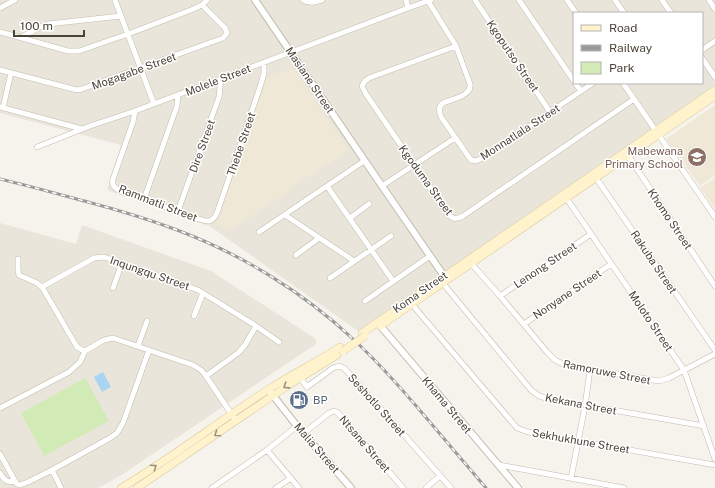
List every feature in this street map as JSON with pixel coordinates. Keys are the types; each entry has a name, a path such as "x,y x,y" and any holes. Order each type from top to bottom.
{"main road":[{"name":"Koma Street","path":"657,133 715,90"},
{"name":"Koma Street","path":"121,488 135,486 236,421 273,396 298,375 330,354 342,349 595,175 715,96"},
{"name":"Koma Street","path":"135,486 268,389 298,375"}],"street":[{"path":"0,8 15,0"},
{"path":"115,0 154,104"},
{"path":"0,32 74,52 128,34 202,5 207,0"},
{"name":"Masiane Street","path":"255,0 430,256 443,279"},
{"path":"303,0 310,3 322,0"},
{"path":"406,0 408,8"},
{"name":"Molele Street","path":"37,147 430,0"},
{"name":"Monnatlala Street","path":"430,0 456,46 470,84 468,93 443,103 439,110 441,117 455,138 468,157 473,160 479,160 592,84"},
{"name":"Kgoputso Street","path":"475,0 550,112"},
{"path":"519,0 573,79"},
{"path":"567,0 575,12"},
{"path":"615,0 623,12"},
{"path":"662,0 670,12"},
{"path":"709,0 715,9"},
{"name":"Mogagabe Street","path":"0,70 78,90 87,88 225,36 227,31 225,28 202,5"},
{"path":"22,37 48,24 121,16"},
{"path":"703,49 715,41"},
{"name":"Kgoduma Street","path":"456,46 369,78 363,84 366,94 447,213 453,218 463,216 634,99"},
{"path":"703,59 715,77"},
{"name":"Thebe Street","path":"209,221 213,219 217,213 263,78 264,63"},
{"path":"11,73 1,108 82,129"},
{"name":"Dire Street","path":"178,211 219,97 221,79"},
{"path":"576,84 581,91"},
{"path":"624,84 715,217"},
{"path":"144,199 176,106 178,95"},
{"name":"Rammatli Street","path":"135,111 133,122 113,179 112,183 114,187 122,192 199,219 209,221"},
{"path":"382,186 455,138"},
{"name":"Khomo Street","path":"626,154 715,286"},
{"path":"259,232 364,161"},
{"name":"Rakuba Street","path":"595,175 715,350"},
{"path":"327,186 393,281"},
{"name":"Moloto Street","path":"565,196 684,370 715,459"},
{"path":"350,218 368,204"},
{"path":"285,215 354,261"},
{"name":"Lenong Street","path":"500,296 591,234"},
{"path":"330,278 390,236"},
{"path":"296,255 319,238"},
{"path":"365,301 430,256"},
{"name":"Inqungqu Street","path":"42,287 89,260 98,257 107,258 193,288 256,326 279,342"},
{"path":"18,259 19,275 37,283 42,287 77,347 85,351"},
{"name":"Ramoruwe Street","path":"470,261 555,360 566,365 659,381 664,380 715,354"},
{"path":"114,288 122,263"},
{"name":"Nonyane Street","path":"524,324 611,264"},
{"name":"Kekana Street","path":"443,279 531,390 536,394 542,397 585,406 704,426"},
{"path":"194,316 203,293"},
{"name":"Sekhukhune Street","path":"410,302 518,428 523,431 715,465"},
{"path":"138,346 147,321"},
{"name":"Khama Street","path":"378,324 518,488"},
{"path":"206,376 238,353 245,345 256,326"},
{"path":"0,408 69,372 80,362 85,351 104,340 111,338 193,365 201,370 236,421"},
{"path":"0,454 15,481 20,485 52,470 110,438 119,430 123,423 149,350"},
{"name":"Seshotlo Street","path":"298,375 307,387 330,369 339,366 344,368 451,488"},
{"path":"571,478 585,406 590,370"},
{"name":"Malia Street","path":"268,389 297,426 351,488"},
{"name":"Ntsane Street","path":"304,433 329,413 337,412 403,488"},
{"path":"212,488 267,450 297,426"},
{"path":"267,450 299,488"},
{"path":"499,465 624,488"},
{"path":"52,470 61,488"},
{"path":"0,473 6,481 15,481"},
{"path":"426,488 440,476"},
{"path":"276,488 291,478"}],"shaded area":[{"path":"0,0 715,0 715,90 361,333 211,227 107,190 121,145 0,113"},
{"path":"293,68 349,151 291,187 292,189 229,231 216,224 267,77"},
{"name":"Mabewana Primary School","path":"715,105 715,175 700,186 666,139"},
{"path":"715,178 715,209 700,188"},
{"path":"0,223 76,244 82,225 211,271 316,339 316,344 120,476 98,488 0,488"}],"green space":[{"path":"85,378 109,421 44,456 21,413"}],"water":[{"path":"103,372 111,387 102,392 94,377"}],"railway":[{"path":"0,179 144,218 201,240 248,263 270,276 292,290 334,322 362,348 406,395 486,488"}],"place":[{"name":"Mabewana Primary School","path":"697,157"},
{"name":"BP","path":"299,400"}]}
